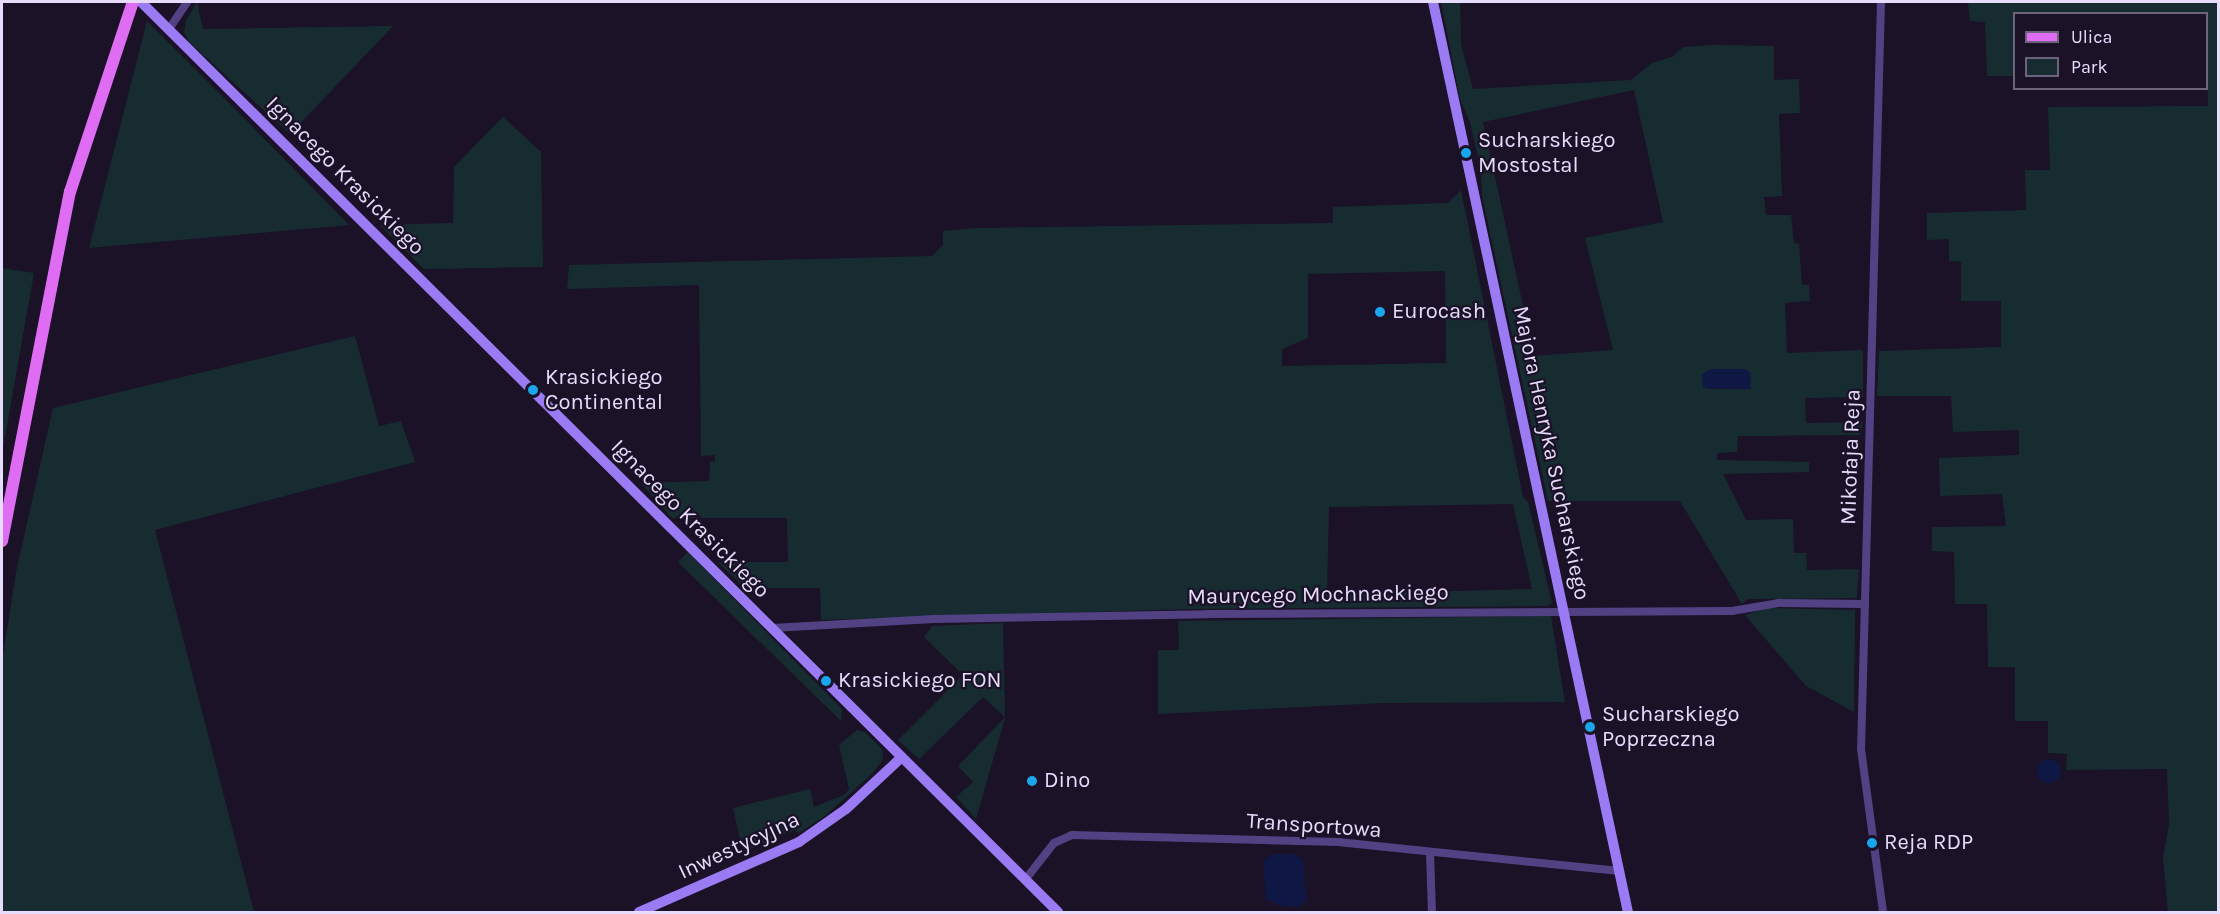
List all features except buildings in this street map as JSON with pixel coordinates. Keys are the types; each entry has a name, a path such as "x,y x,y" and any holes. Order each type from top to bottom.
{"main road":[{"path":"2,541 70,192 133,2"}],"street":[{"name":"Ignacego Krasickiego","path":"141,2 1058,912"},
{"path":"169,29 187,2"},
{"name":"Majora Henryka Sucharskiego","path":"1433,2 1565,609 1628,912"},
{"name":"Mikołaja Reja","path":"1881,2 1862,772 1883,912"},
{"name":"Maurycego Mochnackiego","path":"772,628 934,619 1565,609 1732,611 1779,603 1865,604"},
{"name":"Inwestycyjna","path":"639,912 799,842 846,809 903,757"},
{"name":"Transportowa","path":"1025,880 1054,843 1071,835 1338,842 1620,871"},
{"path":"1430,853 1432,912"}],"green space":[{"path":"197,2 203,29 393,26 290,134 189,42 184,32 186,21"},
{"path":"1441,2 1460,2 1461,44 1473,89 1631,80 1652,63 1672,57 1683,47 1774,46 1774,80 1799,79 1800,113 1779,114 1782,196 1764,197 1766,215 1791,215 1794,243 1799,244 1802,285 1809,285 1810,301 1785,303 1787,353 1863,350 1863,397 1805,398 1806,423 1863,422 1860,435 1738,436 1737,452 1717,453 1717,460 1809,462 1809,472 1723,474 1746,520 1793,519 1794,553 1806,553 1807,570 1859,569 1857,598 1748,599 1742,604 1680,501 1548,501 1482,196 1481,170 1470,122 1460,99","holes":["1634,90 1663,222 1585,238 1613,350 1534,356 1483,122","1702,383 1751,389 1709,389"]},
{"path":"1968,2 2218,2 2218,912 2168,912 2163,858 2169,824 2167,769 2066,770 2067,754 2048,753 2048,721 2015,721 2015,667 1988,667 1987,604 1955,604 1954,552 1932,551 1932,527 2006,526 2002,494 1940,496 1939,458 2019,455 2019,430 1953,432 1951,396 1877,396 1879,351 2001,347 2001,301 1961,301 1961,262 1949,261 1949,239 1927,240 1927,213 2026,210 2025,170 2050,170 2048,107 2208,106 2208,12 2013,12 2013,76 1987,76 1985,22 1970,21"},
{"path":"147,21 245,119 349,225 89,248"},
{"path":"503,117 541,152 543,267 424,269 380,225 453,223 454,167"},
{"path":"1461,190 1523,497 1528,502 1552,603 1547,606 1192,609 821,620 820,588 745,588 718,562 788,562 787,518 672,518 641,483 709,481 710,462 715,461 715,455 701,456 699,285 567,289 569,265 932,256 943,245 943,231 976,228 1333,223 1333,207 1448,203","holes":["1445,271 1446,363 1282,366 1282,349 1308,338 1308,274","1513,504 1532,589 1327,594 1329,507"]},
{"path":"2,268 34,273 2,454"},
{"path":"355,336 379,426 401,421 415,462 155,530 254,912 2,912 2,662 16,572 53,408"},
{"path":"688,552 842,709 841,721 678,562"},
{"path":"1768,608 1855,610 1854,712 1806,686 1745,615"},
{"path":"1551,616 1565,702 1383,703 1158,714 1158,650 1179,650 1178,621"},
{"path":"1003,623 1005,717 983,697 919,759 898,740 963,675 924,637 932,626"},
{"path":"1005,717 976,819 956,797 973,782 958,766"},
{"path":"857,730 865,732 882,749 883,759 873,773 826,815 799,833 795,830 743,852 733,808 810,789 814,807 844,795 849,789 839,745"}],"shaded area":[{"path":"1711,369 1745,369 1750,372 1751,389 1703,388 1702,375"},
{"path":"2049,759 2054,760 2060,766 2060,776 2054,782 2049,783 2044,782 2038,776 2037,771 2038,766 2044,760"},
{"path":"1274,854 1294,854 1303,860 1306,900 1299,907 1282,906 1266,899 1263,861"}],"place":[{"name":"Sucharskiego Mostostal","path":"1466,153"},
{"name":"Eurocash","path":"1380,312"},
{"name":"Krasickiego Continental","path":"533,390"},
{"name":"Krasickiego FON","path":"826,681"},
{"name":"Sucharskiego Poprzeczna","path":"1590,727"},
{"name":"Dino","path":"1032,781"},
{"name":"Reja RDP","path":"1872,843"}]}
